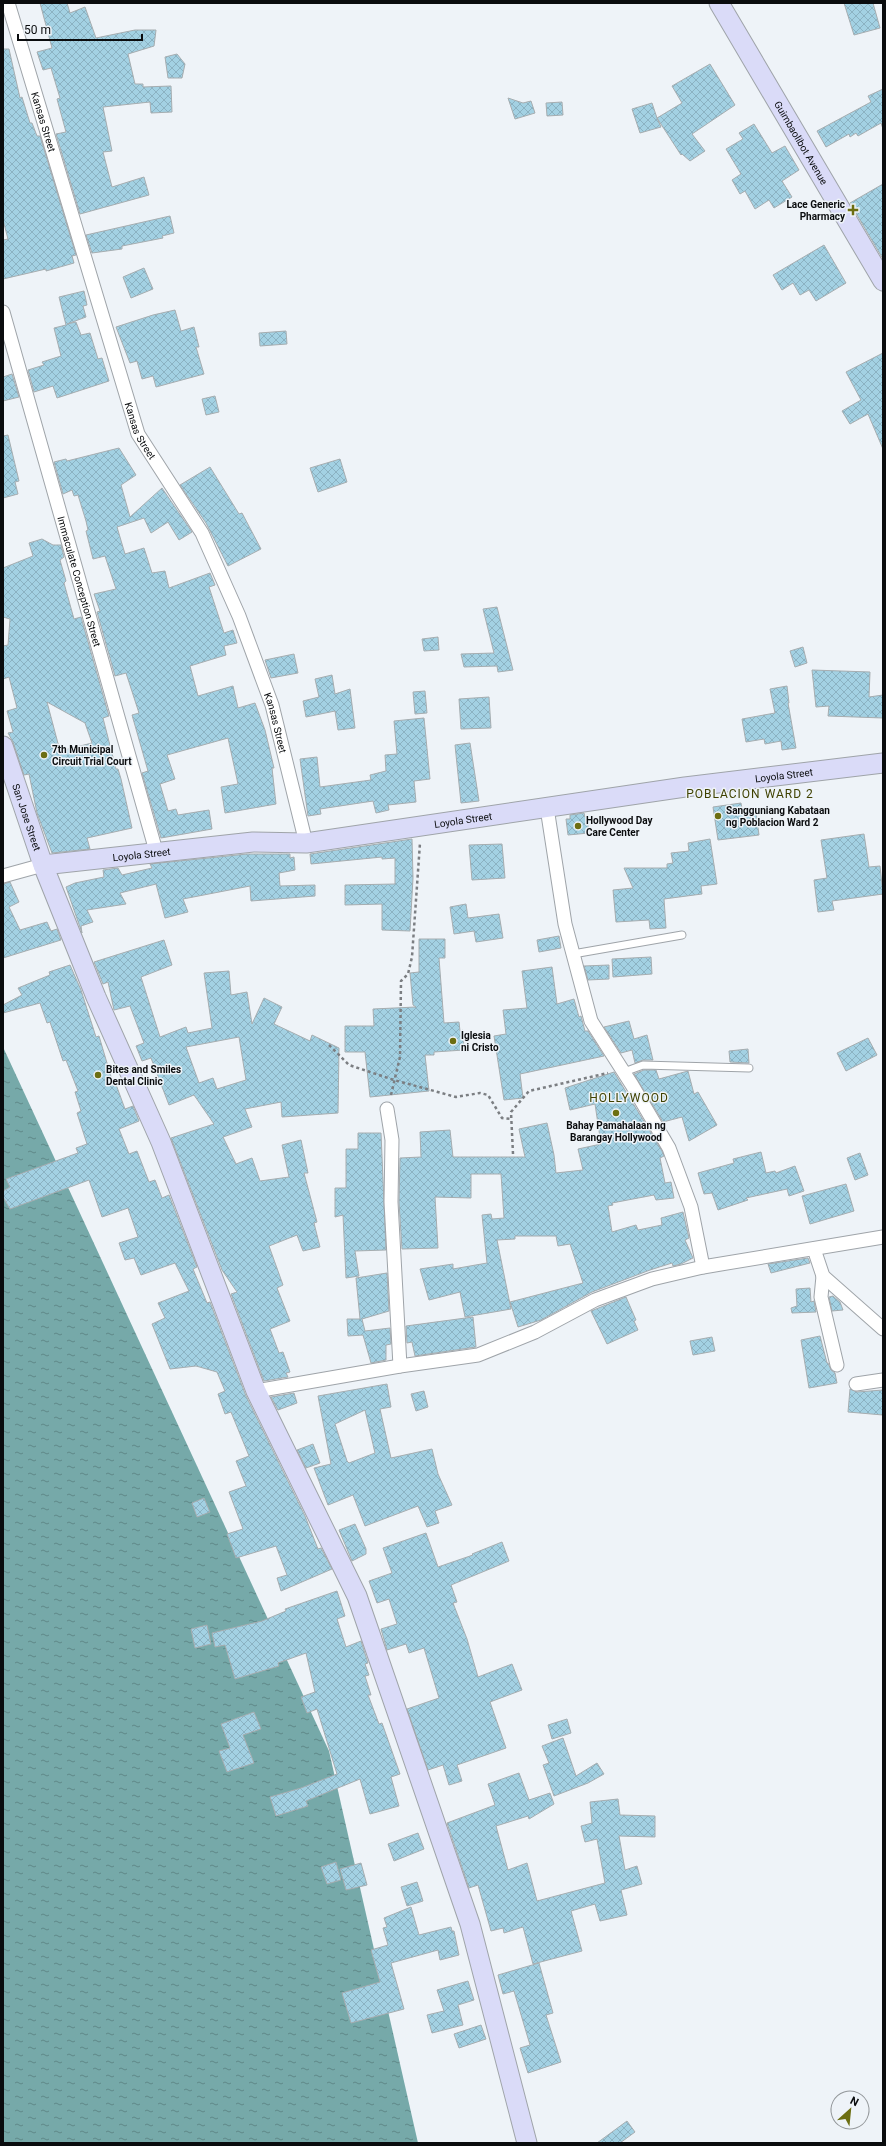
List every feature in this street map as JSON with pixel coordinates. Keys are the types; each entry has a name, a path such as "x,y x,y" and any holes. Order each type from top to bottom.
{"street":[{"name":"Kansas Street","path":"8,3 138,434 202,533 239,616 272,704 306,843"},
{"name":"Guimbaolibot Avenue","path":"719,3 883,281"},
{"name":"Immaculate Conception Street","path":"3,312 156,851"},
{"name":"San Jose Street","path":"3,746 43,865 96,997 161,1142 256,1391 357,1596 470,1924 527,2143"},
{"name":"Loyola Street","path":"43,865 156,851 253,842 306,843 685,787 883,763"},
{"path":"547,808 564,924 591,1021 669,1148 691,1207 703,1267"},
{"path":"3,876 43,865"},
{"path":"387,1109 392,1140 391,1202 400,1366"},
{"path":"256,1391 478,1354 535,1332 610,1295 652,1279 703,1267 883,1237"},
{"path":"814,1249 823,1276 821,1297 838,1365"},
{"path":"823,1276 883,1329"},
{"path":"856,1384 883,1380"}],"lane":[{"path":"573,954 682,935"},
{"path":"623,1071 643,1065 749,1068"}],"path":[{"path":"387,1109 400,1057 401,980 408,974 412,957 421,827"},
{"path":"329,1046 349,1065 394,1080 456,1097 480,1093 488,1095 502,1118 511,1119"},
{"path":"513,1154 511,1112 529,1091 623,1071"}],"water":[{"path":"3,1047 329,1751 418,2143 3,2143"}],"building":[{"path":"40,3 67,3 70,13 85,7 96,38 135,30 156,30 154,46 128,54 135,84 143,84 143,87 171,86 172,112 151,113 150,102 103,107 112,151 103,152 112,187 144,177 149,195 80,214 56,134 66,132 57,99 60,98 51,68 43,70 37,52 52,48"},
{"path":"844,3 873,3 880,28 854,35"},
{"path":"3,49 9,49 20,98 22,97 30,123 32,123 37,136 40,136 76,255 72,256 74,263 46,271 46,269 3,279 3,240 8,239 3,220"},
{"path":"177,54 185,64 182,78 168,78 165,57"},
{"path":"710,64 735,105 692,134 705,151 690,161 682,154 681,155 657,118 682,103 672,86"},
{"path":"883,89 883,129 881,123 858,136 856,133 850,137 849,134 826,147 817,131 871,102 868,96"},
{"path":"508,98 523,103 531,101 535,113 515,119"},
{"path":"562,102 563,115 547,116 546,103"},
{"path":"652,103 661,127 640,133 632,109"},
{"path":"754,124 772,153 785,146 799,170 782,181 792,197 774,208 769,200 755,209 745,191 740,194 732,180 741,174 726,149 743,139 739,133"},
{"path":"883,184 883,259 850,203"},
{"path":"170,216 174,233 162,236 163,238 122,246 122,249 92,253 86,235"},
{"path":"824,245 846,283 816,301 809,290 800,295 793,283 782,290 773,275"},
{"path":"144,268 153,289 131,298 123,277"},
{"path":"84,291 87,305 83,306 86,317 67,324 76,322 81,335 90,333 98,359 102,358 109,381 57,398 53,386 34,392 28,370 44,365 42,362 61,356 54,328 66,325 59,297"},
{"path":"175,310 181,331 194,327 199,347 196,347 204,374 156,387 153,376 142,379 137,361 130,363 116,327 153,315"},
{"path":"286,331 287,344 260,346 259,333"},
{"path":"883,353 883,449 868,414 850,424 842,411 861,400 846,372"},
{"path":"12,374 19,397 3,401 3,377"},
{"path":"215,396 219,412 206,415 202,399"},
{"path":"8,435 19,481 15,482 18,494 3,498 3,436"},
{"path":"119,448 136,475 121,485 130,517 162,488 192,532 179,540 168,522 151,533 144,518 117,527 125,554 144,548 152,573 165,571 169,588 210,573 215,585 209,587 224,633 233,630 237,643 224,646 226,655 190,666 198,696 233,686 238,708 255,703 265,730 274,768 272,768 276,804 225,813 221,787 238,784 228,738 167,755 175,779 160,784 168,811 176,809 178,815 209,810 212,829 161,838 142,773 148,771 132,715 139,713 126,673 115,676 97,612 100,611 94,594 116,589 105,556 93,559 86,531 88,530 86,521 78,495 74,496 72,490 63,494 54,462 66,459 67,461"},
{"path":"340,459 347,482 318,492 310,468"},
{"path":"210,467 239,514 242,513 261,549 228,566 206,523 180,485"},
{"path":"42,539 53,545 61,545 64,557 60,560 66,581 64,583 74,619 81,617 109,716 103,718 116,769 118,769 121,779 132,828 87,838 90,849 52,853 37,813 29,774 24,775 13,742 8,733 13,732 7,711 17,708 9,677 3,679 3,646 8,645 10,619 3,617 3,568 33,556 29,543","holes":["47,702 85,723 92,743 60,751"]},
{"path":"497,607 513,670 498,672 497,666 464,667 461,654 494,653 483,609"},
{"path":"438,637 439,650 424,651 422,639"},
{"path":"803,647 807,663 795,667 790,651"},
{"path":"294,654 298,673 271,678 265,660"},
{"path":"812,670 870,672 869,697 883,695 883,718 828,716 829,706 816,707"},
{"path":"332,675 335,694 350,689 355,728 338,730 335,711 306,717 303,701 319,697 315,679"},
{"path":"787,686 788,703 796,748 782,750 781,741 765,744 764,739 746,742 742,719 775,713 770,689"},
{"path":"425,691 427,713 415,714 413,692"},
{"path":"489,697 491,728 461,729 459,699"},
{"path":"424,718 430,779 414,781 416,802 388,805 389,810 376,813 373,801 320,809 321,814 308,816 300,759 317,757 320,787 371,780 370,775 386,771 385,755 397,754 394,721"},
{"path":"470,743 479,801 461,803 455,745"},
{"path":"741,803 743,814 756,812 759,835 718,840 713,807"},
{"name":"Hollywood Day Care Center","path":"584,813 585,817 587,817 589,833 568,835 566,819 570,819 570,815"},
{"path":"864,834 869,867 880,866 883,894 832,901 834,910 818,912 814,880 827,878 821,840"},
{"path":"412,839 413,878 410,931 382,930 382,904 345,905 345,885 395,884 395,858 382,859 382,857 311,864 310,854"},
{"path":"710,839 717,884 701,886 702,894 664,899 666,928 650,929 649,920 616,922 613,890 633,888 624,868 667,868 667,864 673,863 671,853 689,851 688,843"},
{"path":"502,844 505,878 472,880 469,845"},
{"path":"247,854 290,854 290,858 294,857 295,870 279,873 280,886 315,885 315,896 251,901 250,886 183,899 188,912 165,918 156,884 120,893 126,904 87,910 93,922 81,926 82,933 66,887 75,883 104,877 103,870 118,868 122,875 152,868 150,864"},
{"path":"10,882 19,902 9,907 20,930 47,922 51,931 57,929 61,940 3,958 3,884"},
{"path":"466,904 468,918 499,914 503,938 476,942 474,931 454,934 450,907"},
{"path":"559,936 561,948 539,952 537,940"},
{"path":"419,939 445,939 445,958 439,958 444,1023 459,1022 460,1031 463,1030 464,1050 434,1052 434,1055 425,1055 429,1091 370,1097 365,1052 345,1052 345,1026 374,1026 373,1009 416,1007 413,1005 410,973 419,972"},
{"path":"164,940 172,965 141,977 160,1037 186,1027 188,1033 212,1028 204,973 229,971 231,995 247,992 252,1024 264,998 282,1007 274,1024 310,1041 312,1035 339,1048 338,1113 282,1117 281,1102 245,1109 252,1127 223,1137 236,1164 252,1158 260,1181 289,1177 282,1145 301,1140 308,1173 304,1173 317,1222 314,1223 320,1247 303,1251 297,1235 269,1246 283,1285 277,1288 290,1321 270,1329 279,1353 283,1352 290,1372 286,1373 288,1377 264,1381 231,1294 237,1292 222,1270 171,1138 214,1124 194,1095 169,1105 151,1058 142,1061 136,1046 144,1043 130,1006 114,1010 108,982 103,984 94,962","holes":["239,1037 246,1080 217,1089 213,1078 199,1083 186,1047"]},
{"path":"651,957 652,974 613,977 612,959"},
{"path":"70,965 81,990 96,1037 99,1036 112,1080 114,1079 125,1109 133,1106 139,1121 119,1129 129,1154 137,1151 149,1182 155,1180 162,1198 169,1195 197,1267 193,1269 207,1303 210,1302 246,1396 305,1516 318,1549 321,1548 332,1569 281,1591 277,1578 287,1575 276,1546 236,1558 227,1534 243,1529 229,1492 246,1486 236,1461 249,1456 231,1412 225,1414 218,1394 225,1391 217,1372 196,1366 170,1369 152,1324 165,1318 158,1303 189,1291 175,1263 141,1275 134,1258 125,1260 119,1243 138,1237 128,1208 102,1217 89,1180 10,1209 3,1197 3,1191 10,1187 6,1179 78,1153 76,1148 87,1144 77,1113 81,1111 75,1092 78,1091 66,1060 63,1061 50,1022 47,1023 40,1003 3,1013 3,1005 22,995 18,988 50,975 49,972"},
{"path":"609,965 609,979 588,980 584,966"},
{"path":"552,967 557,1004 574,999 585,1031 588,1031 604,1056 520,1074 523,1098 504,1100 494,1036 506,1034 503,1010 527,1008 522,971"},
{"path":"629,1021 634,1039 647,1035 653,1060 643,1060 635,1063 632,1050 621,1053 604,1027"},
{"path":"868,1038 877,1055 846,1071 837,1053"},
{"path":"748,1049 749,1063 730,1062 729,1051"},
{"path":"644,1070 656,1070 659,1079 688,1071 694,1094 698,1092 717,1125 689,1141 682,1117 663,1122 634,1074"},
{"path":"614,1072 662,1151 664,1156 660,1158 665,1183 671,1182 674,1198 656,1200 654,1195 612,1203 613,1205 608,1206 612,1232 636,1225 638,1230 662,1225 661,1218 683,1212 689,1238 685,1240 693,1258 681,1264 673,1266 672,1263 650,1270 592,1292 541,1320 518,1327 510,1302 583,1283 570,1244 558,1246 556,1236 515,1236 515,1239 497,1240 511,1309 465,1317 460,1292 429,1300 420,1269 453,1264 453,1269 487,1263 482,1215 491,1214 492,1219 504,1218 501,1174 471,1174 471,1198 435,1197 438,1248 402,1249 399,1202 400,1158 421,1157 420,1132 450,1130 453,1157 525,1157 519,1129 547,1123 554,1155 556,1173 583,1170 578,1149 601,1144 595,1104 570,1110 565,1088"},
{"path":"358,1133 381,1133 386,1250 355,1251 359,1276 346,1278 343,1215 335,1217 335,1188 346,1188 346,1149 358,1149"},
{"path":"761,1152 766,1173 775,1171 776,1173 795,1166 804,1191 789,1196 787,1189 746,1198 748,1200 718,1210 712,1193 704,1194 698,1173 734,1163 733,1159"},
{"path":"860,1153 868,1175 855,1180 847,1158"},
{"path":"846,1184 854,1211 810,1224 802,1196"},
{"path":"808,1258 810,1263 771,1273 768,1264"},
{"path":"387,1273 389,1311 362,1319 365,1331 390,1328 391,1344 386,1345 386,1360 371,1363 363,1335 348,1336 347,1319 360,1319 356,1278"},
{"path":"810,1288 811,1302 814,1301 816,1312 792,1313 791,1308 797,1306 796,1289"},
{"path":"833,1296 840,1302 843,1310 832,1311 829,1297"},
{"path":"626,1297 636,1320 634,1321 638,1330 607,1344 591,1311"},
{"path":"473,1317 476,1347 415,1356 412,1342 407,1343 406,1326"},
{"path":"820,1336 827,1363 831,1370 835,1373 837,1383 809,1388 801,1340"},
{"path":"712,1337 715,1351 693,1355 690,1341"},
{"path":"387,1384 391,1407 380,1409 391,1458 432,1449 438,1474 452,1505 435,1511 439,1523 427,1527 418,1506 365,1526 353,1495 328,1505 314,1468 331,1464 318,1396","holes":["365,1410 375,1453 349,1463 347,1461 335,1424"]},
{"path":"850,1389 857,1392 883,1390 883,1415 848,1412"},
{"path":"424,1391 428,1407 416,1411 411,1394"},
{"path":"294,1393 297,1403 278,1410 271,1397"},
{"path":"313,1444 320,1463 306,1468 297,1450"},
{"path":"204,1498 210,1512 197,1517 192,1503"},
{"path":"355,1524 366,1549 366,1554 352,1561 339,1530"},
{"path":"426,1533 438,1567 473,1555 472,1554 502,1542 509,1561 451,1585 457,1602 453,1603 467,1639 478,1677 512,1664 522,1690 490,1702 506,1748 457,1765 462,1781 449,1785 443,1765 428,1770 407,1709 439,1698 424,1648 409,1653 406,1644 387,1650 381,1629 397,1624 389,1599 377,1603 369,1581 392,1573 383,1548"},
{"path":"337,1591 345,1616 337,1619 346,1647 361,1641 368,1663 365,1664 369,1675 365,1676 371,1695 368,1695 379,1724 382,1723 400,1774 391,1777 399,1806 370,1814 360,1779 306,1801 308,1806 276,1816 270,1797 301,1788 337,1774 317,1709 307,1713 301,1697 315,1692 306,1653 278,1663 279,1666 235,1679 225,1645 215,1647 212,1633 262,1621 286,1611 285,1609"},
{"path":"207,1625 211,1644 195,1648 191,1629"},
{"path":"254,1712 261,1729 243,1735 254,1763 227,1772 219,1751 230,1748 221,1724"},
{"path":"567,1719 571,1733 552,1739 548,1725"},
{"path":"563,1738 576,1776 597,1763 604,1774 588,1783 554,1796 543,1765 549,1763 542,1746"},
{"path":"519,1773 529,1800 550,1793 554,1804 529,1819 528,1816 496,1826 508,1870 527,1863 537,1901 605,1883 597,1839 585,1842 581,1826 592,1823 590,1802 618,1799 620,1815 655,1816 655,1837 619,1836 625,1870 637,1866 642,1884 621,1890 627,1915 600,1921 595,1904 571,1911 582,1951 533,1964 523,1927 504,1933 503,1928 491,1931 478,1885 469,1888 447,1823 495,1805 488,1784"},
{"path":"418,1833 424,1849 394,1861 388,1844"},
{"path":"336,1862 341,1880 327,1884 321,1867"},
{"path":"361,1863 367,1885 346,1890 340,1869"},
{"path":"417,1882 423,1901 407,1906 401,1887"},
{"path":"411,1907 419,1935 451,1927 452,1931 454,1931 459,1955 440,1960 438,1950 391,1963 404,2009 351,2023 342,1993 380,1982 371,1950 388,1945 383,1928 387,1927 384,1918"},
{"path":"539,1963 553,2013 546,2015 561,2062 528,2073 520,2048 530,2045 514,1991 503,1994 498,1975"},
{"path":"468,1981 474,2000 458,2005 463,2025 432,2033 427,2015 444,2011 437,1990"},
{"path":"481,2025 486,2039 459,2048 454,2034"},
{"path":"627,2121 635,2132 620,2143 597,2143"}],"place":[{"name":"Lace Generic Pharmacy","path":"853,210"},
{"name":"7th Municipal Circuit Trial Court","path":"44,755"},
{"name":"Sangguniang Kabataan ng Poblacion Ward 2","path":"718,816"},
{"name":"Hollywood Day Care Center","path":"578,826"},
{"name":"Iglesia ni Cristo","path":"453,1041"},
{"name":"Bites and Smiles Dental Clinic","path":"98,1075"},
{"name":"Bahay Pamahalaan ng Barangay Hollywood","path":"616,1113"}],"district":[{"name":"POBLACION WARD 2","path":"750,794"},
{"name":"HOLLYWOOD","path":"629,1098"}]}
